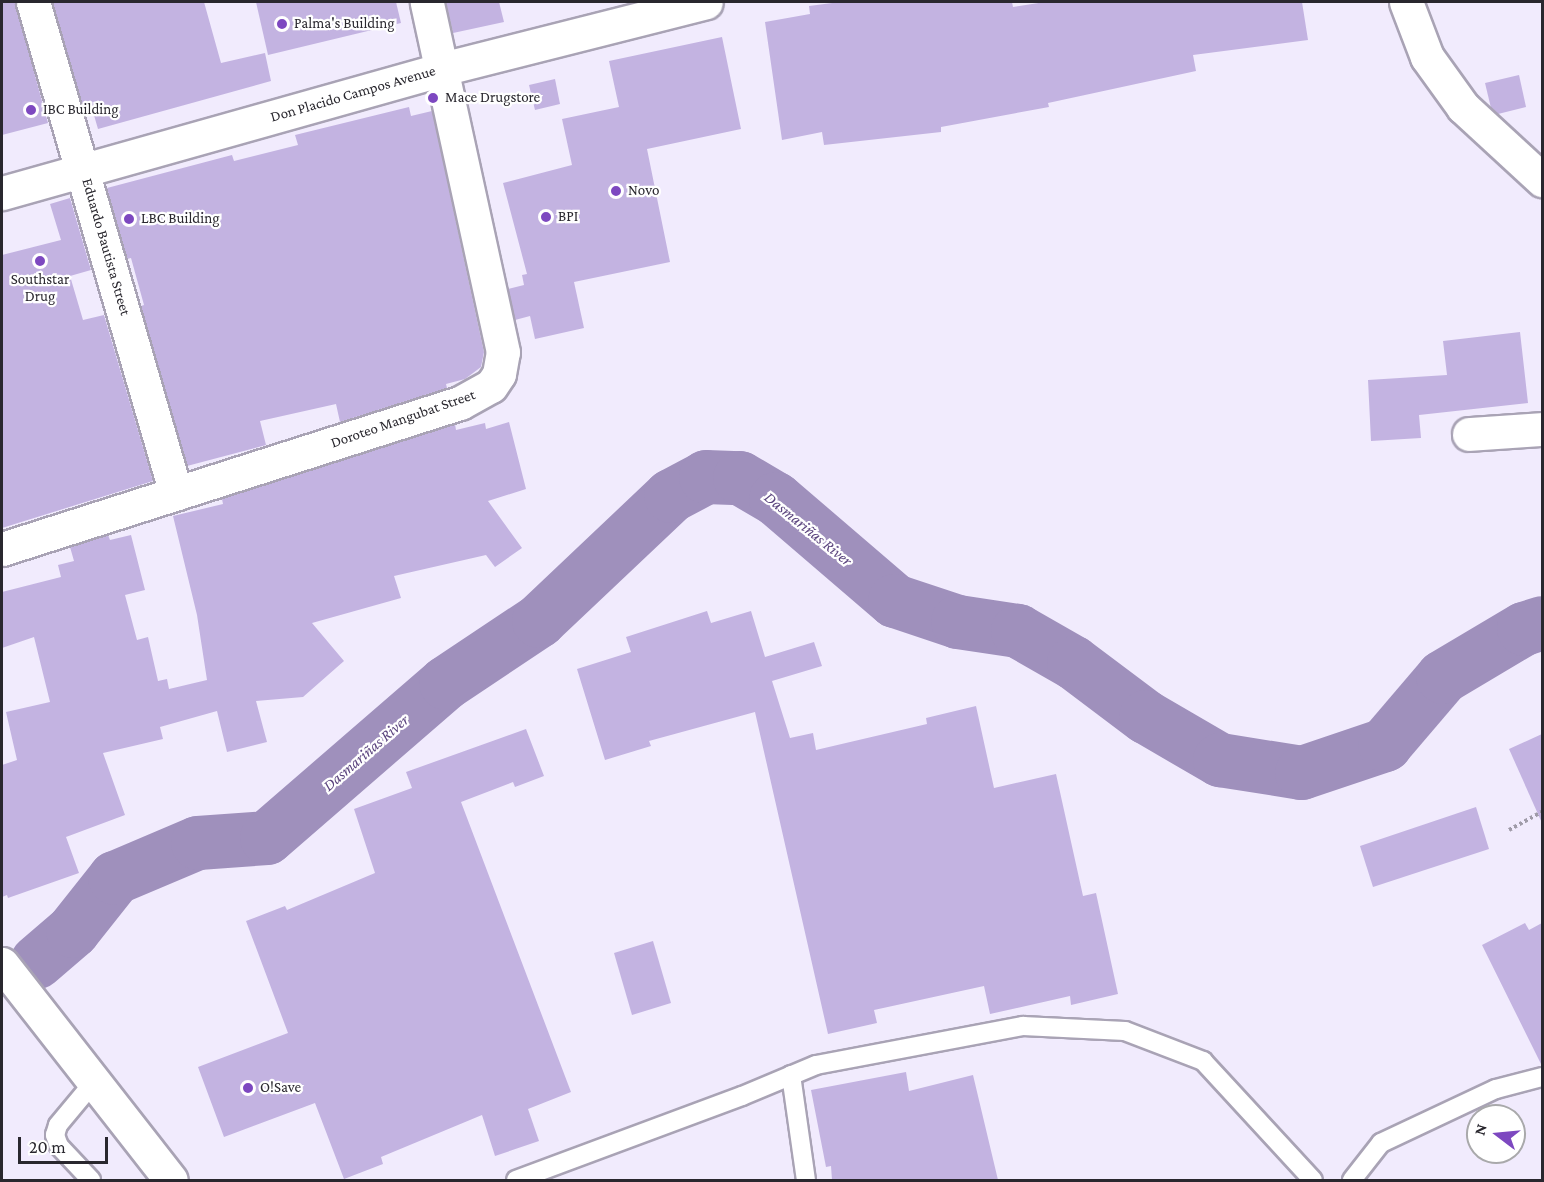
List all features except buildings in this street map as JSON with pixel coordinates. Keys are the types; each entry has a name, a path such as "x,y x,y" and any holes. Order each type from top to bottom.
{"street":[{"name":"Eduardo Bautista Street","path":"33,2 176,494"},
{"name":"Doroteo Mangubat Street","path":"2,549 460,403 477,396 499,374 503,352 427,2"},
{"name":"Don Placido Campos Avenue","path":"2,193 442,69 706,2"},
{"path":"1406,2 1426,57 1463,106 1542,180"},
{"path":"1469,434 1542,429"},
{"path":"2,964 83,1071 171,1180"}],"lane":[{"path":"516,1180 816,1065 1023,1026 1125,1031 1203,1061 1313,1180"},
{"path":"83,1071 55,1135 59,1146 91,1180"},
{"path":"791,1075 806,1180"},
{"path":"1352,1180 1381,1143 1496,1089 1542,1077"}],"path":[{"path":"1509,830 1542,812"}],"waterway":[{"name":"Dasmariñas River","path":"37,962 73,931 115,878 198,843 267,838 446,683 539,621 671,496 706,477 740,478 776,499 895,601 958,622 1018,631 1074,663 1146,717 1220,760 1302,773 1385,745 1443,677 1524,629 1542,623"}],"place":[{"name":"Palma's Building","path":"282,24"},
{"name":"Mace Drugstore","path":"433,98"},
{"name":"IBC Building","path":"31,110"},
{"name":"Novo","path":"616,191"},
{"name":"BPI","path":"546,217"},
{"name":"LBC Building","path":"129,219"},
{"name":"Southstar Drug","path":"40,261"},
{"name":"O!Save","path":"248,1088"}]}
